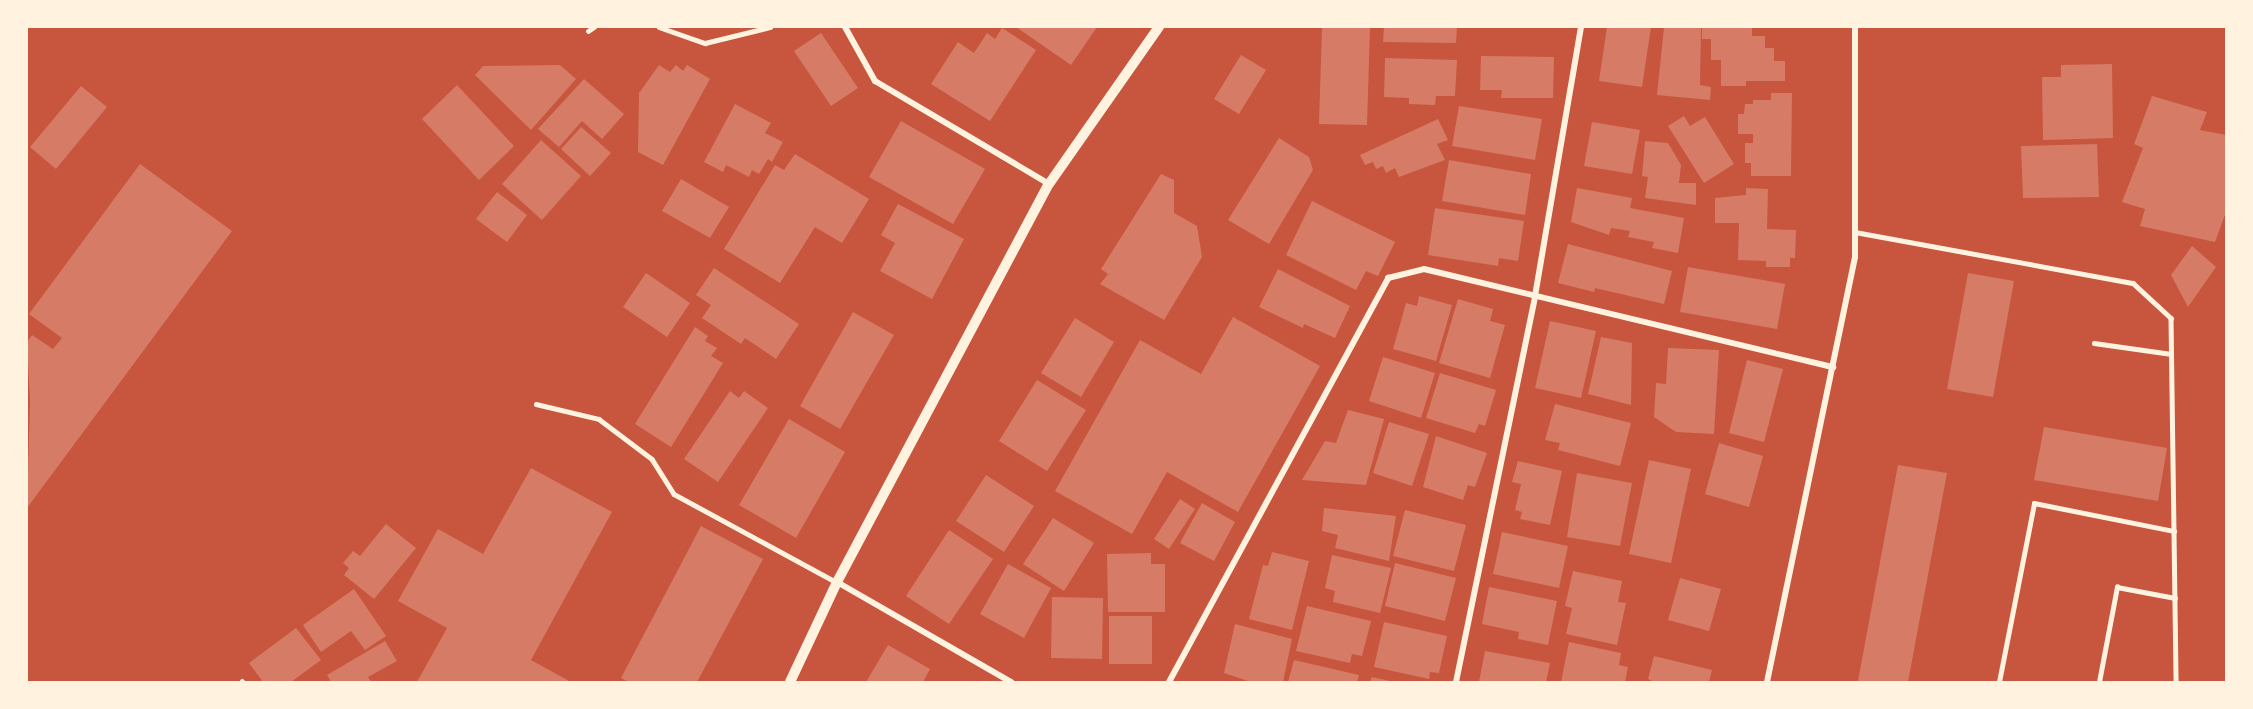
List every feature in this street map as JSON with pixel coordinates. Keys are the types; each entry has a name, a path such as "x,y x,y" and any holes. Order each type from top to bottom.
{"street":[{"path":"845,27 875,81 1049,184"},
{"path":"790,682 837,582 1049,184 1159,27"},
{"path":"1456,682 1535,296 1581,27"},
{"path":"1767,682 1855,257 1855,27"},
{"path":"1169,682 1388,278 1424,270 1833,367"},
{"path":"837,582 1011,682"}],"lane":[{"path":"588,30 594,27"},
{"path":"659,27 705,43 770,27"},
{"path":"1855,232 2133,283 2171,318 2176,682"},
{"path":"2094,343 2171,354"},
{"path":"536,404 599,419 652,459 674,494 837,582"},
{"path":"1999,682 2034,503 2174,531"},
{"path":"2099,682 2117,586 2175,598"}],"building":[{"path":"1016,27 1097,27 1071,65"},
{"path":"1322,27 1370,27 1367,125 1319,124"},
{"path":"1384,27 1457,27 1456,43 1383,42"},
{"path":"1607,27 1651,27 1642,87 1599,81"},
{"path":"1664,27 1701,27 1700,85 1711,87 1710,100 1657,95"},
{"path":"1702,27 1752,27 1752,36 1765,36 1765,48 1774,48 1774,61 1785,61 1785,81 1746,81 1746,86 1721,86 1721,60 1711,60 1711,39 1702,39"},
{"path":"1002,28 1036,50 990,121 931,84 958,42 974,53 987,33 995,39"},
{"path":"821,33 858,88 831,106 794,51"},
{"path":"1241,55 1266,70 1239,114 1214,99"},
{"path":"1481,56 1554,57 1553,98 1501,98 1502,90 1480,90"},
{"path":"1385,58 1457,60 1455,96 1436,96 1435,105 1409,104 1409,98 1384,97"},
{"path":"2112,64 2113,138 2043,140 2042,77 2061,77 2061,65"},
{"path":"560,65 576,79 531,130 475,75 483,66"},
{"path":"659,65 670,72 676,65 683,71 687,65 710,79 663,165 638,152 639,93"},
{"path":"584,79 624,114 602,139 582,121 559,147 538,129"},
{"path":"457,85 514,146 479,180 422,119"},
{"path":"81,86 107,107 56,169 30,147"},
{"path":"1771,93 1792,93 1791,176 1751,176 1751,163 1745,163 1745,143 1753,143 1753,134 1738,134 1738,114 1744,114 1745,104 1753,104 1753,100 1771,100"},
{"path":"2152,96 2207,112 2200,130 2226,135 2226,212 2215,242 2140,226 2145,209 2122,202 2143,148 2134,144"},
{"path":"735,104 771,123 765,133 783,142 772,162 768,159 759,174 752,170 749,177 726,165 723,172 704,162"},
{"path":"1459,106 1542,119 1535,160 1452,146"},
{"path":"1684,116 1690,126 1705,117 1734,164 1704,183 1668,126"},
{"path":"1438,119 1448,140 1437,144 1445,160 1399,177 1395,168 1386,173 1383,166 1376,169 1373,162 1365,165 1360,155"},
{"path":"901,121 985,169 953,224 869,177"},
{"path":"1592,122 1640,130 1632,174 1584,166"},
{"path":"581,127 611,153 590,176 561,149"},
{"path":"1279,138 1309,157 1313,170 1269,244 1228,220"},
{"path":"541,140 581,176 542,220 502,184"},
{"path":"1645,141 1668,143 1681,165 1679,183 1696,183 1696,205 1645,198 1648,177 1642,176"},
{"path":"2097,144 2099,197 2023,198 2021,146"},
{"path":"795,154 869,199 842,243 815,227 780,283 724,249 775,165 784,170"},
{"path":"1449,160 1531,174 1525,215 1442,201"},
{"path":"140,164 232,231 27,508 30,401 27,342 32,335 53,349 62,338 29,314"},
{"path":"1161,174 1174,180 1174,213 1197,226 1202,257 1164,320 1100,284 1108,274 1101,269"},
{"path":"681,179 729,207 710,238 662,211"},
{"path":"1577,188 1632,198 1630,208 1684,218 1678,253 1652,248 1654,242 1628,237 1630,231 1611,228 1609,235 1571,222"},
{"path":"1746,188 1768,189 1767,229 1796,230 1795,258 1790,258 1790,267 1766,267 1766,261 1738,260 1739,223 1715,223 1715,198 1746,195"},
{"path":"497,192 527,215 507,242 476,219"},
{"path":"1312,201 1395,242 1378,276 1366,271 1356,290 1286,255"},
{"path":"898,204 964,239 932,299 880,271 895,243 881,235"},
{"path":"1435,208 1524,221 1518,261 1499,258 1498,266 1428,255"},
{"path":"1568,244 1672,271 1664,304 1595,288 1594,292 1558,283"},
{"path":"2192,246 2216,267 2188,307 2171,275"},
{"path":"1688,267 1785,284 1777,329 1680,312"},
{"path":"714,268 799,324 776,359 745,338 741,344 702,318 711,305 696,295"},
{"path":"1278,269 1350,306 1335,338 1304,324 1303,328 1259,307"},
{"path":"646,273 690,303 667,337 623,307"},
{"path":"1968,273 2014,281 1993,397 1947,389"},
{"path":"1419,296 1452,305 1436,361 1393,349 1406,303 1417,306"},
{"path":"1458,299 1493,309 1490,321 1505,325 1490,378 1439,363"},
{"path":"853,312 894,335 840,429 800,406"},
{"path":"1233,317 1320,366 1238,512 1167,472 1132,534 1055,491 1140,340 1201,374"},
{"path":"1075,318 1114,342 1081,397 1041,373"},
{"path":"1550,321 1596,331 1581,398 1535,388"},
{"path":"695,327 708,336 705,341 717,348 711,356 723,363 671,447 635,424"},
{"path":"1601,337 1632,343 1631,405 1588,394"},
{"path":"1668,348 1719,350 1714,434 1676,432 1654,417 1656,383 1666,384"},
{"path":"1383,357 1435,373 1421,418 1369,401"},
{"path":"1747,360 1783,369 1764,442 1729,433"},
{"path":"1440,373 1496,390 1485,426 1479,424 1475,433 1426,418"},
{"path":"1037,380 1086,410 1047,471 999,441"},
{"path":"730,391 739,398 744,391 768,408 718,482 684,459"},
{"path":"1555,404 1631,423 1620,466 1558,450 1560,443 1545,440"},
{"path":"1348,410 1384,419 1366,485 1302,480 1325,441 1336,443"},
{"path":"789,419 845,452 796,538 739,505"},
{"path":"1389,422 1429,434 1412,486 1373,473"},
{"path":"2044,427 2167,448 2158,501 2034,480"},
{"path":"1436,436 1487,453 1475,487 1468,485 1463,500 1423,487"},
{"path":"1719,443 1763,456 1749,507 1705,494"},
{"path":"1649,460 1691,469 1671,563 1629,554"},
{"path":"1518,461 1562,471 1550,525 1520,519 1522,512 1515,510 1521,484 1512,482"},
{"path":"1898,465 1947,473 1908,682 1863,682 1858,681"},
{"path":"531,468 612,512 531,660 571,682 417,682 447,628 398,601 438,529 483,554"},
{"path":"1577,473 1632,483 1620,546 1567,537"},
{"path":"986,475 1034,506 1004,552 956,521"},
{"path":"1180,499 1195,509 1169,549 1154,539"},
{"path":"1202,503 1235,522 1214,561 1180,543"},
{"path":"1324,508 1396,516 1389,561 1335,548 1338,535 1322,531"},
{"path":"1405,510 1466,525 1454,571 1393,556"},
{"path":"1053,518 1094,543 1064,591 1023,564"},
{"path":"386,524 416,548 374,599 344,575 349,568 343,563 353,551 360,556"},
{"path":"701,526 763,559 697,682 629,682 621,678"},
{"path":"949,530 993,559 949,624 906,596"},
{"path":"1502,532 1568,546 1559,588 1493,574"},
{"path":"1272,552 1309,561 1292,630 1249,619 1263,565 1268,566"},
{"path":"1151,553 1151,564 1165,564 1165,612 1108,612 1107,554"},
{"path":"1332,555 1391,568 1380,613 1333,602 1335,591 1325,588"},
{"path":"1395,563 1456,578 1445,621 1385,606"},
{"path":"1008,564 1051,588 1024,638 980,614"},
{"path":"1573,571 1622,581 1618,602 1626,603 1617,645 1566,634 1572,608 1565,606"},
{"path":"1680,578 1721,589 1709,631 1668,620"},
{"path":"1489,587 1557,601 1548,645 1518,639 1519,632 1482,624"},
{"path":"354,589 386,636 365,650 351,631 321,652 303,625"},
{"path":"1052,597 1103,598 1102,659 1051,658"},
{"path":"1307,606 1371,621 1362,656 1352,654 1350,663 1296,651"},
{"path":"1109,616 1152,616 1152,664 1109,664"},
{"path":"1384,622 1447,636 1439,673 1430,672 1429,679 1374,667"},
{"path":"1235,624 1292,639 1283,682 1251,682 1224,673"},
{"path":"296,628 321,660 291,682 263,682 249,663"},
{"path":"385,641 397,661 368,677 371,682 331,682 327,675"},
{"path":"1569,642 1621,653 1619,665 1628,667 1625,682 1561,682"},
{"path":"888,645 930,669 923,682 866,682"},
{"path":"1485,651 1550,663 1546,682 1479,682"},
{"path":"1654,656 1712,670 1709,682 1654,682 1648,679"},
{"path":"1294,660 1359,675 1357,682 1288,682"},
{"path":"1372,677 1390,681 1390,682 1370,682"}]}
